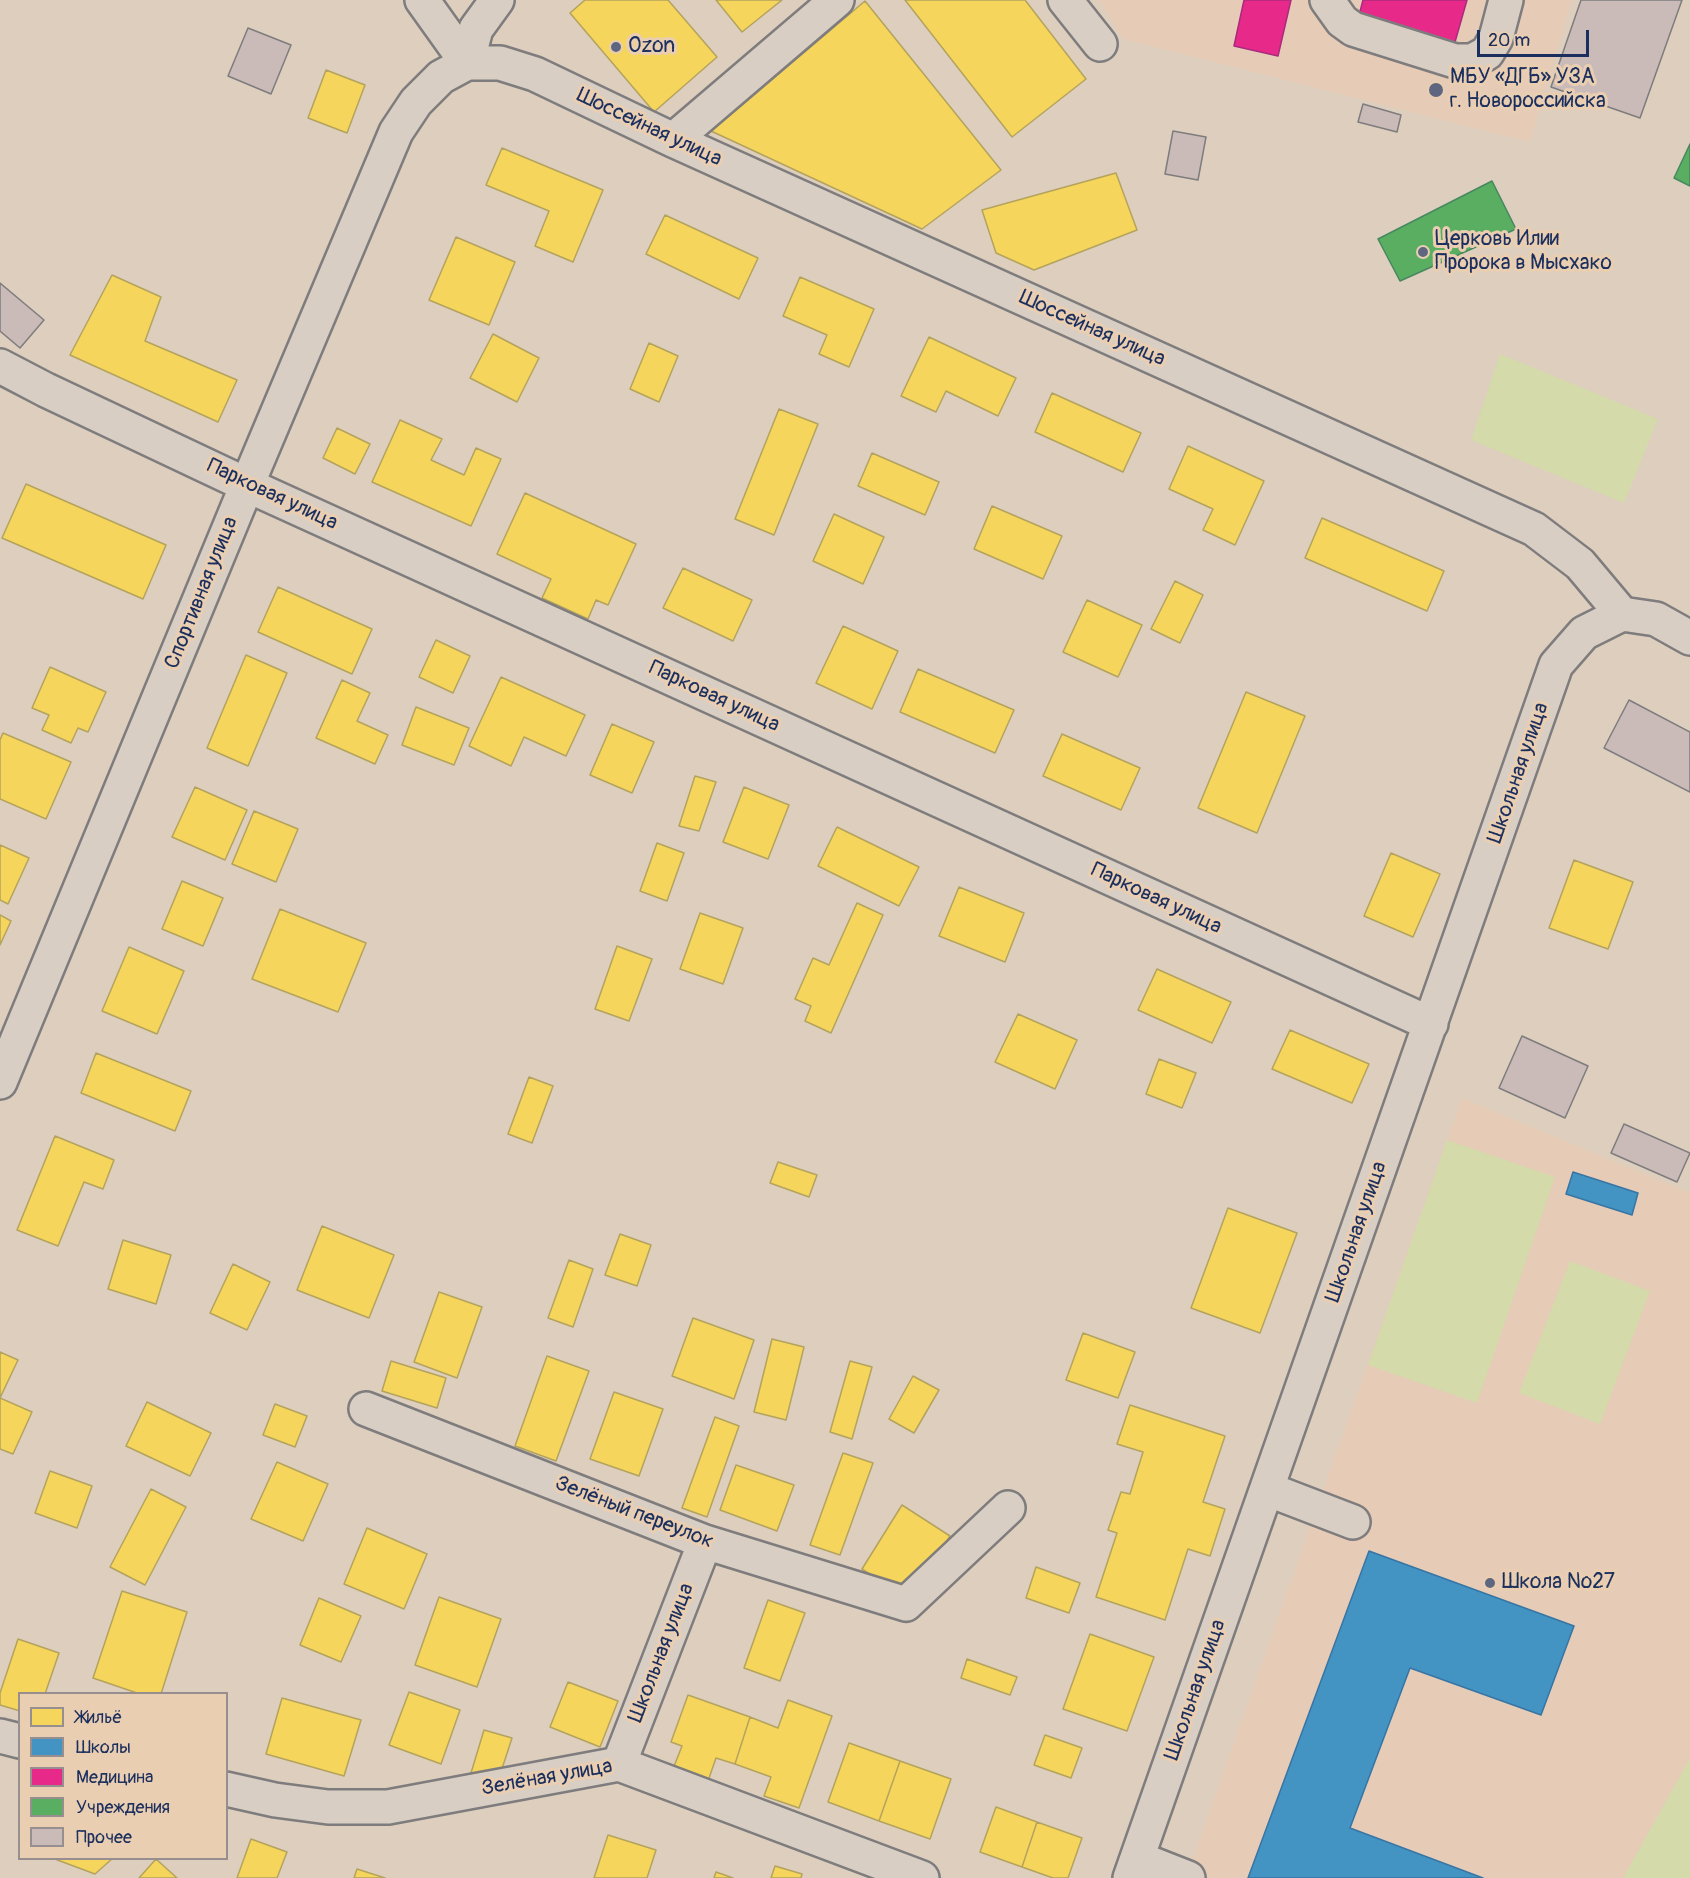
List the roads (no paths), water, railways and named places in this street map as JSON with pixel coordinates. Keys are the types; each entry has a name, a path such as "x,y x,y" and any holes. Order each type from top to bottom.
{"street":[{"path":"422,0 467,63"},
{"path":"467,63 477,29 497,0"},
{"path":"674,140 837,0"},
{"path":"1065,0 1101,44"},
{"path":"1327,0 1342,21 1360,32 1455,61 1472,61 1487,53 1496,39 1506,0"},
{"name":"Шоссейная улица","path":"467,63 500,63 535,74 674,140 1534,529 1580,564 1622,614"},
{"name":"Спортивная улица","path":"0,1082 247,484 396,132 416,102 441,77 467,63"},
{"name":"Парковая улица","path":"0,366 46,390 247,484 1431,1024"},
{"path":"1622,614 1656,619 1690,638"},
{"name":"Школьная улица","path":"1134,1868 1556,665 1584,633 1622,614"},
{"name":"Зелёный переулок","path":"366,1409 705,1542 906,1605 1008,1509"},
{"path":"1267,1488 1353,1522"},
{"name":"Школьная улица","path":"619,1764 705,1542"},
{"path":"0,1736 18,1740"},
{"name":"Зелёная улица","path":"228,1789 275,1800 328,1807 388,1807 619,1764 922,1878"},
{"path":"1134,1868 1188,1878"}],"place":[{"name":"Ozon","path":"616,47"},
{"name":"МБУ «ДГБ» УЗА г. Новороссийска","path":"1436,90"},
{"name":"Церковь Илии Пророка в Мысхако","path":"1423,252"},
{"name":"Школа №27","path":"1490,1583"}]}
